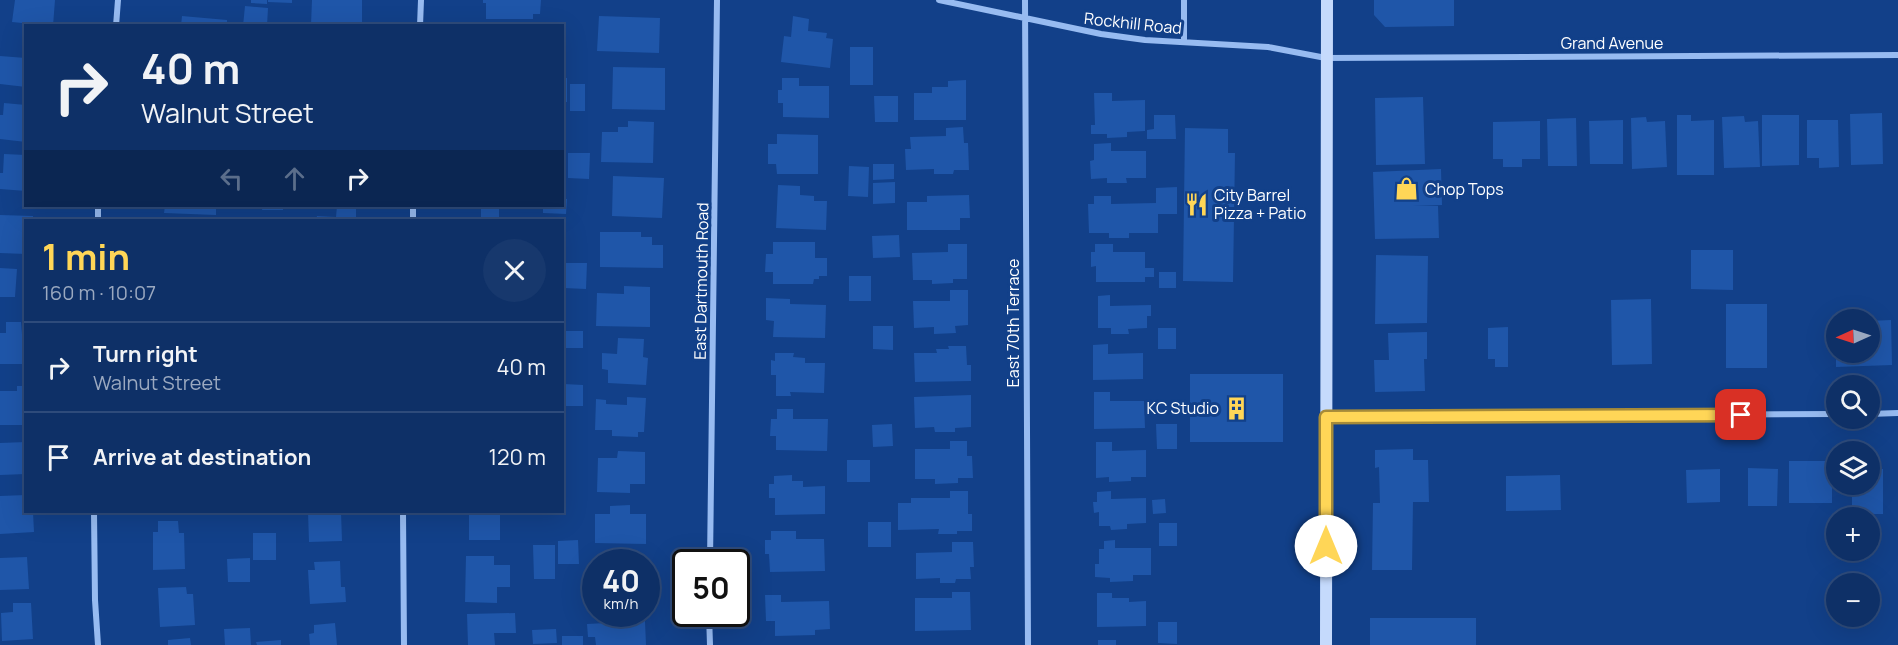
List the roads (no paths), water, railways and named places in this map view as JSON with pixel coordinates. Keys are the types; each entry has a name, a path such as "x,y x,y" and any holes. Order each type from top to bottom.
{"main road":[{"path":"1326,645 1327,0"}],"street":[{"path":"116,24 118,0"},
{"path":"420,24 421,0"},
{"name":"East Dartmouth Road","path":"710,549 717,0"},
{"name":"Rockhill Road","path":"939,0 1101,34 1145,40 1268,47 1326,58"},
{"name":"East 70th Terrace","path":"1025,0 1028,645"},
{"path":"1184,0 1184,42"},
{"name":"Grand Avenue","path":"1326,58 1898,55"},
{"path":"1880,414 1898,413"},
{"path":"1326,417 1826,414"},
{"path":"94,513 98,645"},
{"path":"403,513 404,645"},
{"path":"709,627 710,645"}],"place":[{"name":"Chop Tops","path":"1407,189"},
{"name":"City Barrel Pizza + Patio","path":"1196,204"},
{"name":"KC Studio","path":"1237,408"}]}
